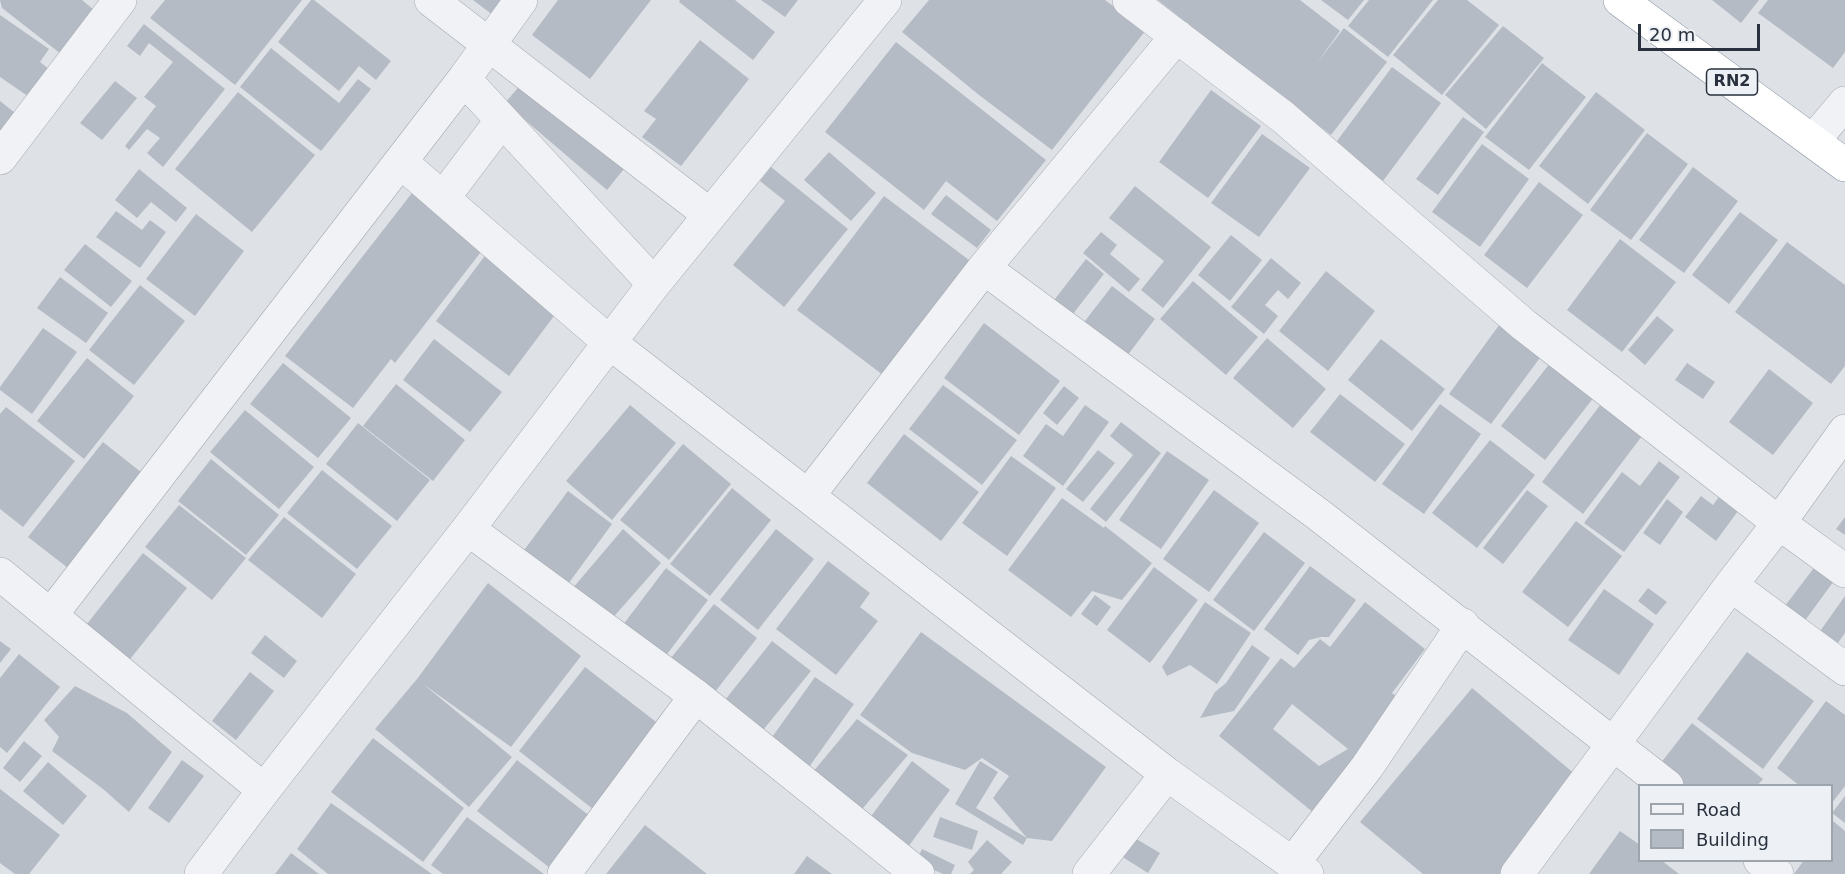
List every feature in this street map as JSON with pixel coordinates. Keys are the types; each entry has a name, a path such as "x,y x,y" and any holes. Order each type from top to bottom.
{"highway":[{"name":"RN2","path":"1620,0 1845,165"}],"street":[{"path":"0,159 120,0"},
{"path":"431,0 710,215"},
{"path":"51,615 464,79 521,0"},
{"path":"201,874 654,284 885,0"},
{"path":"1129,0 1283,117 1524,325 1779,523 1845,571"},
{"path":"808,496 984,268 1177,36"},
{"path":"464,79 654,284"},
{"path":"1813,141 1845,103"},
{"path":"442,198 502,120"},
{"path":"400,162 609,342 1167,774 1300,869 1463,625"},
{"path":"984,268 1318,515 1463,625 1665,784"},
{"path":"1517,874 1616,744 1845,431"},
{"path":"468,529 696,696 918,874"},
{"path":"0,574 264,790"},
{"path":"1731,585 1845,669"},
{"path":"564,874 696,696"},
{"path":"1089,874 1167,774"},
{"path":"1761,862 1777,874"}],"building":[{"path":"0,0 82,0 99,14 65,57 2,8"},
{"path":"165,0 302,0 235,85 150,18"},
{"path":"311,0 314,0 391,61 376,80 359,66 339,91 278,42"},
{"path":"473,0 505,0 493,15"},
{"path":"558,0 651,0 590,79 532,35"},
{"path":"680,0 735,0 775,32 753,60 679,2"},
{"path":"761,0 798,0 785,17"},
{"path":"929,0 1105,0 1146,30 1052,150 979,95 902,32"},
{"path":"1158,0 1300,0 1340,31 1317,63 1344,28 1387,62 1331,135"},
{"path":"1321,0 1364,0 1348,20"},
{"path":"1369,0 1433,0 1388,57 1348,26"},
{"path":"1438,0 1467,0 1499,25 1442,95 1393,55"},
{"path":"1712,0 1759,0 1741,23"},
{"path":"1768,0 1845,0 1845,52 1833,68 1758,13"},
{"path":"0,15 49,49 40,62 54,73 35,101 0,77"},
{"path":"144,24 225,89 163,167 147,153 160,138 147,129 129,150 125,146 156,106 144,97 173,62 149,43 140,56 127,46"},
{"path":"1503,26 1544,58 1486,129 1445,95"},
{"path":"700,40 749,79 681,166 642,137 656,119 644,111"},
{"path":"896,42 1046,160 997,221 946,181 924,210 825,132"},
{"path":"271,48 339,103 358,79 371,89 321,151 240,87"},
{"path":"1542,63 1586,97 1529,170 1485,137"},
{"path":"1392,67 1441,103 1383,181 1334,145"},
{"path":"115,81 137,98 102,140 80,123"},
{"path":"522,83 624,169 607,190 505,103"},
{"path":"1211,90 1261,126 1208,198 1159,162"},
{"path":"238,92 315,155 252,232 175,169"},
{"path":"1596,92 1645,130 1588,204 1539,166"},
{"path":"0,101 19,116 0,140"},
{"path":"1463,117 1484,132 1438,195 1416,179"},
{"path":"1647,133 1688,164 1631,240 1590,210"},
{"path":"1262,134 1310,168 1259,237 1211,203"},
{"path":"1482,144 1529,179 1480,247 1432,212"},
{"path":"829,152 876,193 851,221 804,180"},
{"path":"771,167 848,229 784,307 733,265 785,201 760,181"},
{"path":"1693,167 1738,201 1684,273 1639,240"},
{"path":"139,169 187,208 176,222 151,202 137,218 115,200"},
{"path":"1539,182 1583,215 1527,288 1484,255"},
{"path":"1135,186 1211,247 1163,308 1141,290 1164,261 1109,218"},
{"path":"412,193 484,248 395,363 391,359 353,408 285,356"},
{"path":"946,195 991,230 977,248 931,214"},
{"path":"884,196 969,260 883,375 797,310"},
{"path":"116,211 142,230 150,220 166,232 140,268 96,237"},
{"path":"1740,212 1778,240 1729,304 1692,275"},
{"path":"196,214 244,251 195,316 146,279"},
{"path":"1101,232 1117,245 1110,254 1140,279 1129,292 1083,253"},
{"path":"1231,235 1262,260 1230,301 1198,275"},
{"path":"1620,239 1676,282 1622,352 1567,310"},
{"path":"1787,242 1845,285 1845,366 1831,384 1735,312"},
{"path":"85,244 132,281 111,307 64,270"},
{"path":"490,249 563,304 509,376 436,321"},
{"path":"1271,258 1301,283 1288,299 1278,290 1265,305 1278,316 1264,334 1231,307"},
{"path":"1086,259 1104,274 1069,319 1051,304"},
{"path":"1326,271 1375,311 1328,371 1279,331"},
{"path":"60,277 108,313 86,343 37,308"},
{"path":"1193,281 1258,337 1226,375 1160,319"},
{"path":"140,285 185,321 134,385 89,350"},
{"path":"1112,286 1155,319 1121,364 1078,330"},
{"path":"1657,316 1674,330 1645,365 1628,350"},
{"path":"1502,321 1545,351 1491,424 1449,394"},
{"path":"984,323 1060,381 1019,435 944,378"},
{"path":"43,328 77,352 32,414 0,390 0,387"},
{"path":"1267,338 1326,389 1293,428 1233,378"},
{"path":"434,339 502,392 470,432 403,380"},
{"path":"1381,339 1445,389 1412,431 1348,380"},
{"path":"87,358 134,396 84,459 37,421"},
{"path":"1554,358 1598,392 1545,460 1501,426"},
{"path":"283,363 351,418 318,458 250,404"},
{"path":"1687,363 1715,382 1703,399 1675,380"},
{"path":"1769,369 1813,403 1773,455 1729,422"},
{"path":"396,384 465,440 433,481 363,426"},
{"path":"943,385 1017,440 982,485 909,429"},
{"path":"1064,386 1079,398 1057,425 1043,413"},
{"path":"1340,394 1405,444 1375,482 1310,432"},
{"path":"1604,400 1645,432 1583,514 1542,482"},
{"path":"1440,404 1481,434 1424,514 1382,484"},
{"path":"630,405 676,443 612,520 566,481"},
{"path":"1085,405 1109,422 1063,486 1023,456 1046,424 1063,436"},
{"path":"6,407 75,461 23,527 0,509 0,414"},
{"path":"245,410 314,467 279,509 210,452"},
{"path":"1121,422 1161,453 1106,522 1090,509 1133,455 1110,436"},
{"path":"358,423 430,480 397,521 326,464"},
{"path":"904,434 979,492 941,541 867,483"},
{"path":"1490,440 1535,475 1477,548 1432,513"},
{"path":"103,442 151,480 77,575 28,537"},
{"path":"683,444 731,484 669,560 620,520"},
{"path":"1098,450 1115,463 1083,502 1066,489"},
{"path":"1167,451 1209,480 1161,549 1119,520"},
{"path":"1011,456 1056,488 1007,556 962,523"},
{"path":"211,459 279,515 246,555 178,501"},
{"path":"1659,461 1680,477 1624,552 1584,523 1622,472 1640,486"},
{"path":"322,470 392,526 357,569 287,513"},
{"path":"1727,486 1746,500 1716,541 1685,517 1701,496 1713,505"},
{"path":"732,488 771,520 710,596 670,564"},
{"path":"1214,490 1259,523 1209,592 1163,559"},
{"path":"1527,490 1548,506 1503,564 1483,548"},
{"path":"568,491 612,524 560,595 516,561"},
{"path":"1062,498 1104,528 1105,526 1152,563 1122,600 1092,591 1071,617 1008,570"},
{"path":"1667,499 1683,512 1660,545 1643,533"},
{"path":"179,505 246,558 212,600 145,547"},
{"path":"284,517 356,574 322,618 248,560"},
{"path":"1845,517 1845,535 1836,529"},
{"path":"1576,521 1622,556 1568,627 1522,592"},
{"path":"623,529 661,563 610,621 572,589"},
{"path":"776,529 814,559 758,630 720,600"},
{"path":"1264,532 1305,563 1254,631 1213,600"},
{"path":"143,553 187,588 127,663 83,629"},
{"path":"1823,556 1842,570 1798,630 1778,615"},
{"path":"828,561 870,593 860,607 878,621 836,675 776,629"},
{"path":"1310,566 1356,600 1329,637 1309,640 1298,655 1264,629"},
{"path":"1154,567 1198,600 1150,663 1107,630"},
{"path":"666,568 708,600 655,670 613,638"},
{"path":"488,583 581,656 511,747 423,684 512,757 469,807 375,729 417,679"},
{"path":"1648,588 1667,602 1656,615 1638,601"},
{"path":"1604,589 1654,624 1619,675 1568,640"},
{"path":"1095,595 1111,607 1097,626 1081,614"},
{"path":"1845,596 1845,633 1830,654 1813,641"},
{"path":"1205,602 1251,633 1217,684 1190,665 1167,676 1162,667"},
{"path":"1365,602 1425,649 1392,693 1405,703 1319,817 1219,736 1281,658 1294,668 1320,639 1330,647","holes":["1292,704 1348,749 1319,766 1273,729"]},
{"path":"714,604 757,638 711,697 667,663"},
{"path":"921,632 1106,767 1052,841 1027,838 993,798 1009,776 982,758 965,770 912,753 860,715"},
{"path":"265,635 297,661 284,678 251,653"},
{"path":"0,641 11,649 0,663"},
{"path":"772,641 811,671 755,740 717,710"},
{"path":"1252,645 1270,658 1234,711 1200,718 1215,692 1226,683"},
{"path":"1747,652 1814,701 1763,769 1697,719"},
{"path":"19,654 60,687 7,753 0,747 0,678"},
{"path":"585,667 664,728 598,813 519,751"},
{"path":"250,672 274,691 236,740 212,721"},
{"path":"815,677 854,704 809,767 770,740"},
{"path":"75,686 127,713 172,752 129,812 103,789 52,751 59,737 44,720"},
{"path":"1472,688 1582,780 1504,874 1423,874 1360,822"},
{"path":"1826,701 1845,715 1845,786 1833,802 1833,784 1797,784 1777,768"},
{"path":"857,719 908,755 858,814 812,773"},
{"path":"1692,723 1763,779 1759,784 1667,784 1653,773"},
{"path":"373,738 464,808 423,862 331,792"},
{"path":"24,741 42,756 20,782 3,768"},
{"path":"182,760 204,776 169,823 148,808"},
{"path":"517,760 595,820 555,872 477,811"},
{"path":"912,761 950,790 908,847 869,819"},
{"path":"980,761 998,772 976,808 1027,838 1023,845 955,804"},
{"path":"48,762 87,796 63,825 23,791"},
{"path":"0,789 60,835 29,874 15,874 0,863"},
{"path":"1845,796 1845,823 1833,812"},
{"path":"331,803 432,874 328,874 297,849"},
{"path":"467,817 544,874 443,874 431,865"},
{"path":"940,817 978,831 972,850 933,837"},
{"path":"1833,821 1845,831 1845,874 1794,874 1803,862 1833,862"},
{"path":"645,825 707,874 606,874"},
{"path":"1620,831 1638,844 1638,862 1664,862 1679,874 1589,874"},
{"path":"1133,837 1160,853 1148,873 1121,856"},
{"path":"987,840 1012,862 1001,874 970,874 974,870 968,862"},
{"path":"922,849 955,865 951,874 943,874 916,862"},
{"path":"291,853 319,874 275,874"},
{"path":"807,856 832,874 794,874"}]}
